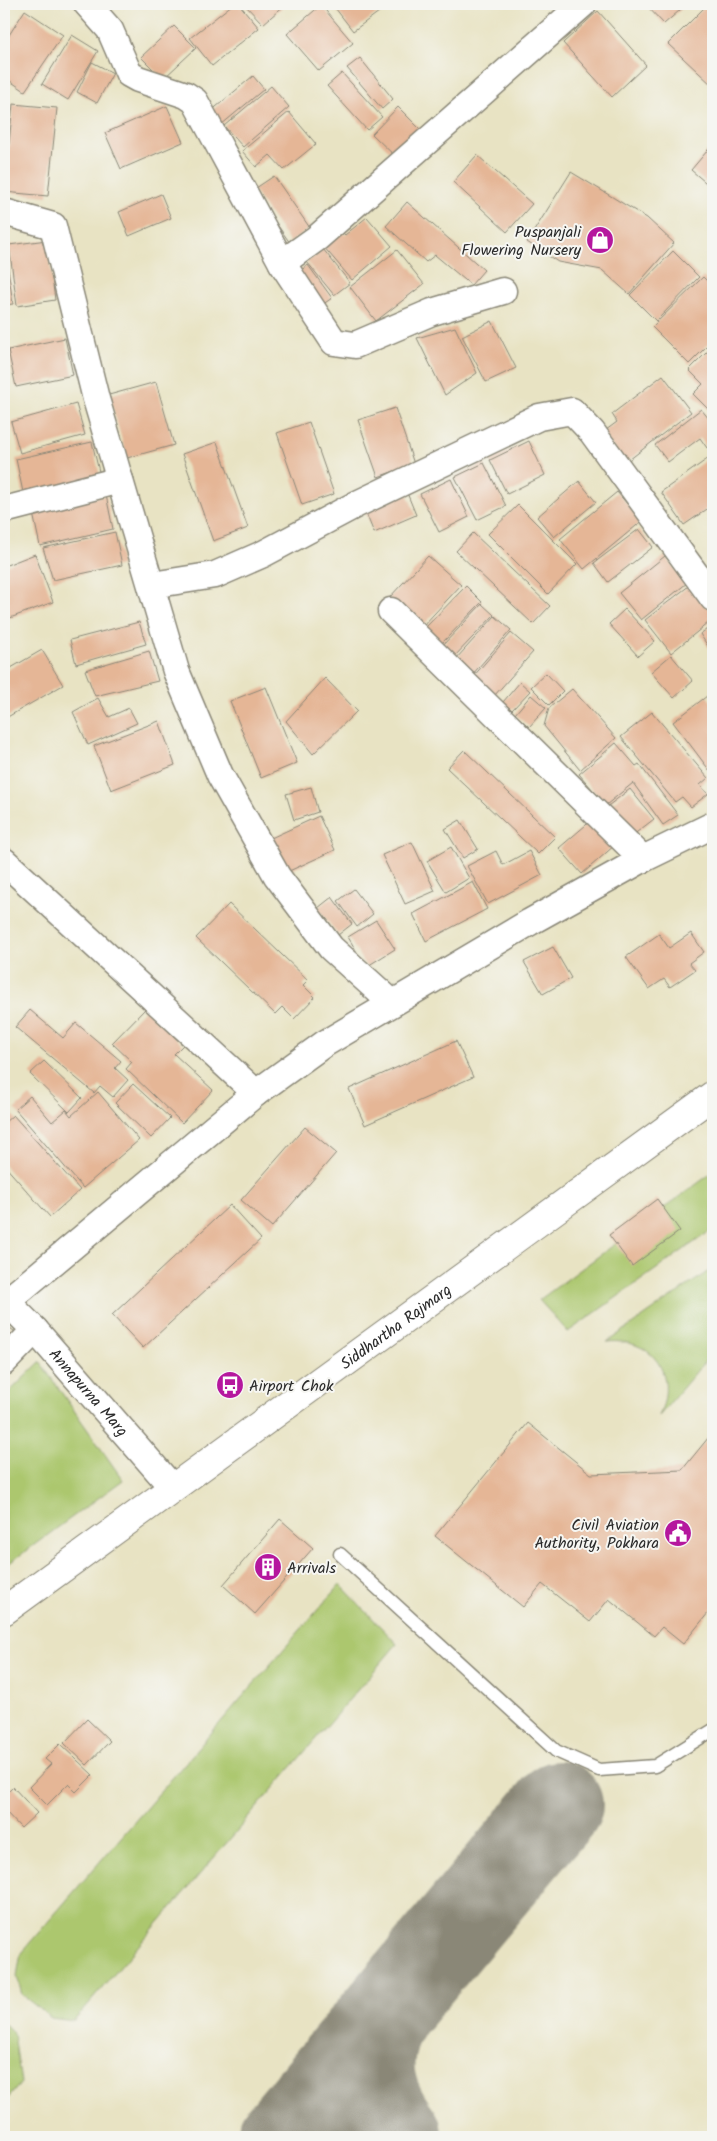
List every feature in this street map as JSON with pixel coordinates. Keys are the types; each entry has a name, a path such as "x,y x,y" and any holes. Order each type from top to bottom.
{"highway":[{"name":"Siddhartha Rajmarg","path":"4,1611 713,1095"}],"street":[{"path":"87,4 110,30 129,74 138,79 186,95 195,101 282,263 334,342 355,344 432,312 503,291"},
{"path":"282,263 317,238 583,4"},
{"path":"4,212 53,226 75,320 176,671 220,775 277,876 331,948 391,1002"},
{"path":"152,585 215,575 263,554 357,504 539,417 572,411 592,432 713,598"},
{"path":"4,510 120,480"},
{"path":"391,611 643,859"},
{"path":"5,1300 256,1093 324,1044 391,1002 643,859 713,825"},
{"path":"4,861 256,1093"},
{"name":"Annapurna Marg","path":"5,1300 35,1330 172,1487"},
{"path":"4,1362 35,1330"}],"lane":[{"path":"340,1554 556,1751 599,1770 655,1766 713,1730"}],"green space":[{"path":"713,1172 713,1229 568,1332 539,1300"},
{"path":"713,1268 713,1352 659,1416 664,1401 665,1386 663,1373 657,1362 649,1352 637,1346 623,1342 607,1342"},
{"path":"40,1362 123,1480 4,1567 4,1397"},
{"path":"340,1584 397,1644 74,2021 51,2018 22,1995 17,1976 21,1953"},
{"path":"4,2023 14,2034 21,2083 4,2103"}],"building":[{"path":"233,4 239,4 259,28 212,66 190,38"},
{"path":"244,4 286,4 263,24"},
{"path":"332,4 379,4 383,9 353,31"},
{"path":"645,4 687,4 664,24"},
{"path":"708,4 713,4 713,86 668,44"},
{"path":"321,5 353,43 319,71 287,34"},
{"path":"25,10 63,35 25,91 4,77 4,43"},
{"path":"598,11 646,65 612,97 563,43"},
{"path":"174,26 196,48 163,79 141,57"},
{"path":"72,35 98,51 68,100 42,84"},
{"path":"360,58 393,99 382,109 347,68"},
{"path":"92,62 113,73 97,103 77,92"},
{"path":"342,73 382,117 367,130 327,86"},
{"path":"253,76 264,89 221,125 210,112"},
{"path":"271,86 289,107 243,147 224,126"},
{"path":"13,104 57,108 48,196 4,192"},
{"path":"167,106 183,142 121,169 105,133"},
{"path":"398,107 425,134 399,160 372,134"},
{"path":"289,112 316,144 284,170 270,155 256,167 242,151"},
{"path":"713,144 713,187 712,188 691,170"},
{"path":"477,155 532,204 507,232 453,182"},
{"path":"571,172 647,218 674,243 629,294 602,270 558,262 527,242"},
{"path":"274,176 310,228 290,243 253,190"},
{"path":"161,194 171,218 129,236 119,212"},
{"path":"407,202 484,270 471,285 435,255 426,262 386,226"},
{"path":"367,217 392,246 352,280 323,246 341,231 345,235"},
{"path":"4,240 13,304 4,305"},
{"path":"47,240 55,300 17,306 9,245"},
{"path":"323,249 350,283 334,295 307,262"},
{"path":"397,250 424,284 376,321 350,287"},
{"path":"673,251 699,277 656,321 630,295"},
{"path":"308,265 332,298 319,307 296,274"},
{"path":"703,277 713,287 713,340 689,364 652,327"},
{"path":"492,321 516,368 486,382 462,336"},
{"path":"455,327 477,373 445,395 417,338"},
{"path":"65,338 73,375 16,387 8,350"},
{"path":"713,346 713,414 693,394 703,384 689,370"},
{"path":"663,375 691,412 625,463 602,433 617,422 612,414"},
{"path":"156,382 174,445 127,458 109,395"},
{"path":"76,404 85,435 20,453 11,422"},
{"path":"395,408 414,464 378,477 358,420"},
{"path":"701,409 713,424 713,443 707,448 700,438 668,462 655,445"},
{"path":"309,422 334,494 302,505 277,433"},
{"path":"529,441 545,475 507,494 490,460"},
{"path":"92,442 101,480 24,497 16,459"},
{"path":"217,442 248,528 213,541 182,454"},
{"path":"713,455 713,505 684,525 661,492"},
{"path":"484,463 506,506 477,520 455,477"},
{"path":"451,479 469,517 439,532 420,494"},
{"path":"579,481 596,502 554,537 537,517"},
{"path":"405,488 416,515 374,533 363,506"},
{"path":"617,492 642,521 584,569 560,539"},
{"path":"106,495 113,529 40,546 33,513"},
{"path":"518,505 577,564 548,594 488,534"},
{"path":"639,529 653,547 608,582 594,563"},
{"path":"115,532 122,565 53,580 43,548"},
{"path":"473,533 550,606 533,624 456,551"},
{"path":"35,554 53,602 10,618 4,601 4,566"},
{"path":"428,556 461,585 421,628 389,598"},
{"path":"665,556 687,583 641,620 619,593"},
{"path":"690,585 713,614 713,619 671,653 645,620"},
{"path":"466,586 482,602 440,645 424,629"},
{"path":"482,604 494,615 452,659 440,648"},
{"path":"625,609 655,641 638,656 609,624"},
{"path":"495,616 511,630 472,675 455,660"},
{"path":"139,622 146,644 76,664 70,640"},
{"path":"713,625 713,654 700,634"},
{"path":"511,633 533,652 494,696 472,678"},
{"path":"42,650 63,685 4,719 4,672"},
{"path":"149,651 158,681 95,696 85,670"},
{"path":"671,655 693,681 674,698 651,672"},
{"path":"546,673 563,691 549,705 531,687"},
{"path":"325,678 357,711 313,754 286,721"},
{"path":"520,682 530,691 512,710 503,702"},
{"path":"266,687 297,763 261,778 230,701"},
{"path":"572,689 616,738 580,770 544,726 549,708"},
{"path":"531,695 546,708 529,727 515,714"},
{"path":"707,696 713,704 713,775 673,722"},
{"path":"98,698 109,717 129,708 137,723 88,745 73,712"},
{"path":"652,712 708,778 700,785 708,794 691,807 682,797 675,802 621,737"},
{"path":"159,721 175,765 111,790 94,746"},
{"path":"616,743 636,766 639,764 678,815 663,825 633,783 606,805 579,774"},
{"path":"464,750 555,837 538,854 447,768"},
{"path":"311,787 318,812 294,820 286,794"},
{"path":"630,789 654,819 628,839 604,809"},
{"path":"319,816 335,850 287,872 271,838"},
{"path":"593,819 615,845 582,874 559,848"},
{"path":"460,820 478,849 463,858 445,829"},
{"path":"412,842 435,891 405,904 382,855"},
{"path":"451,847 469,878 446,892 427,861"},
{"path":"496,851 503,865 529,851 542,875 488,904 467,866"},
{"path":"473,882 487,909 426,941 413,914"},
{"path":"354,889 373,914 357,927 338,901"},
{"path":"332,897 352,924 338,935 318,908"},
{"path":"229,904 308,980 303,985 315,997 294,1019 282,1007 275,1014 196,938"},
{"path":"376,920 395,949 366,967 348,937"},
{"path":"691,933 704,952 689,963 695,970 670,987 664,979 649,989 626,957 659,934 669,948"},
{"path":"553,947 571,978 543,994 524,962"},
{"path":"145,1009 183,1045 174,1054 213,1090 182,1123 126,1069 132,1062 112,1043"},
{"path":"30,1010 63,1038 76,1023 121,1061 115,1068 128,1080 113,1097 100,1086 94,1093 15,1027"},
{"path":"456,1041 473,1077 365,1125 349,1089"},
{"path":"44,1061 82,1098 69,1112 30,1074"},
{"path":"133,1084 170,1118 151,1138 115,1103"},
{"path":"98,1092 139,1140 83,1188 15,1109 30,1096 52,1122 66,1110 71,1116"},
{"path":"13,1115 80,1190 50,1217 4,1165 4,1123"},
{"path":"305,1127 336,1153 272,1227 241,1200"},
{"path":"657,1199 680,1231 632,1266 609,1235"},
{"path":"230,1205 261,1239 143,1348 112,1315"},
{"path":"4,1323 15,1332 4,1345"},
{"path":"528,1423 591,1474 682,1470 713,1432 713,1607 683,1644 662,1627 654,1636 609,1599 590,1622 542,1584 523,1607 435,1536"},
{"name":"Arrivals","path":"280,1519 313,1548 255,1614 223,1585"},
{"path":"87,1719 110,1741 87,1765 64,1743"},
{"path":"60,1744 93,1775 76,1792 68,1784 47,1805 29,1787 51,1764 45,1759"},
{"path":"13,1787 37,1813 21,1828 4,1810 4,1796"}],"taxiway":[{"path":"281,2137 559,1805"},
{"path":"387,2011 378,2028 373,2044 371,2074 380,2104 398,2134"}],"place":[{"name":"Puspanjali Flowering Nursery","path":"600,240"},
{"name":"Airport Chok","path":"230,1385"},
{"name":"Civil Aviation Authority, Pokhara","path":"678,1533"},
{"name":"Arrivals","path":"268,1567"}]}
